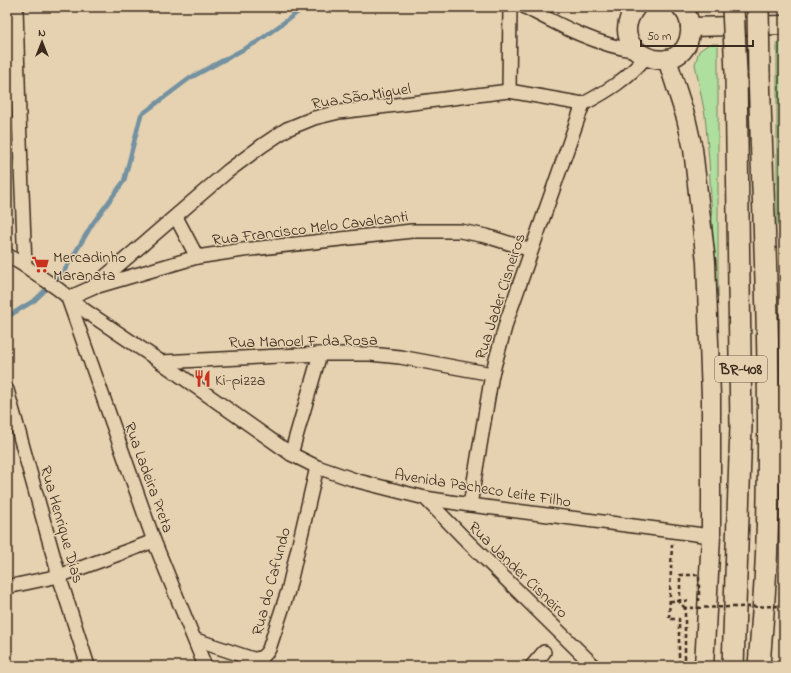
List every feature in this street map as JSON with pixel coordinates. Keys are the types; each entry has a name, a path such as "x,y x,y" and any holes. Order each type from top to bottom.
{"highway":[{"name":"BR-408","path":"733,7 736,73 741,426 733,666"},
{"name":"BR-408","path":"758,7 768,361 767,540 759,666"}],"main road":[{"path":"636,7 631,13 628,23 627,33 630,42 641,54 656,60 667,59 677,55 689,38 690,27 688,17 681,7"},
{"path":"690,27 784,25"},
{"path":"667,59 686,118 693,149 706,262 711,397 711,536 704,666"}],"street":[{"path":"16,7 25,266"},
{"path":"509,91 510,7"},
{"path":"525,7 594,41 641,54 634,70 619,83 607,92 583,104"},
{"name":"Rua São Miguel","path":"68,298 93,287 228,171 263,145 287,130 314,118 339,112 509,91 583,104"},
{"name":"Rua Jader Cisneiros","path":"470,505 492,374 507,320 583,104"},
{"path":"176,217 197,257"},
{"name":"Rua Francisco Melo Cavalcanti","path":"93,287 197,257 243,250 412,231 460,231 486,236 532,250"},
{"name":"Avenida Pacheco Leite Filho","path":"7,255 58,288 68,298 87,312 161,362 291,454 317,467 365,483 425,498 711,536"},
{"name":"Rua Ladeira Preta","path":"68,298 154,541 196,640 205,666"},
{"path":"291,454 320,354"},
{"name":"Rua Manoel F da Rosa","path":"161,362 320,354 370,354 400,357 492,374"},
{"name":"Rua Henrique Dias","path":"7,390 59,576 88,666"},
{"name":"Rua do Cafundo","path":"196,640 253,658 258,659 266,654 288,591 317,467"},
{"name":"Rua Jander Cisneiro","path":"425,498 470,545 591,663"},
{"path":"7,587 59,576 154,541"},
{"path":"532,666 544,652"}],"path":[{"path":"673,531 669,619 679,619 679,666"},
{"path":"670,601 699,601 699,575 680,575 680,603 685,608 684,666"},
{"path":"685,608 784,606"}],"green space":[{"path":"777,42 784,44 784,207 782,228 777,225"},
{"path":"709,44 718,44 718,297 705,115 695,64 699,51"}],"waterway":[{"path":"7,317 35,300 63,273 93,223 124,181 141,115 190,78 257,42 305,7"}],"place":[{"name":"Mercadinho Maranata","path":"40,265"},
{"name":"Ki-pizza","path":"202,379"}]}
